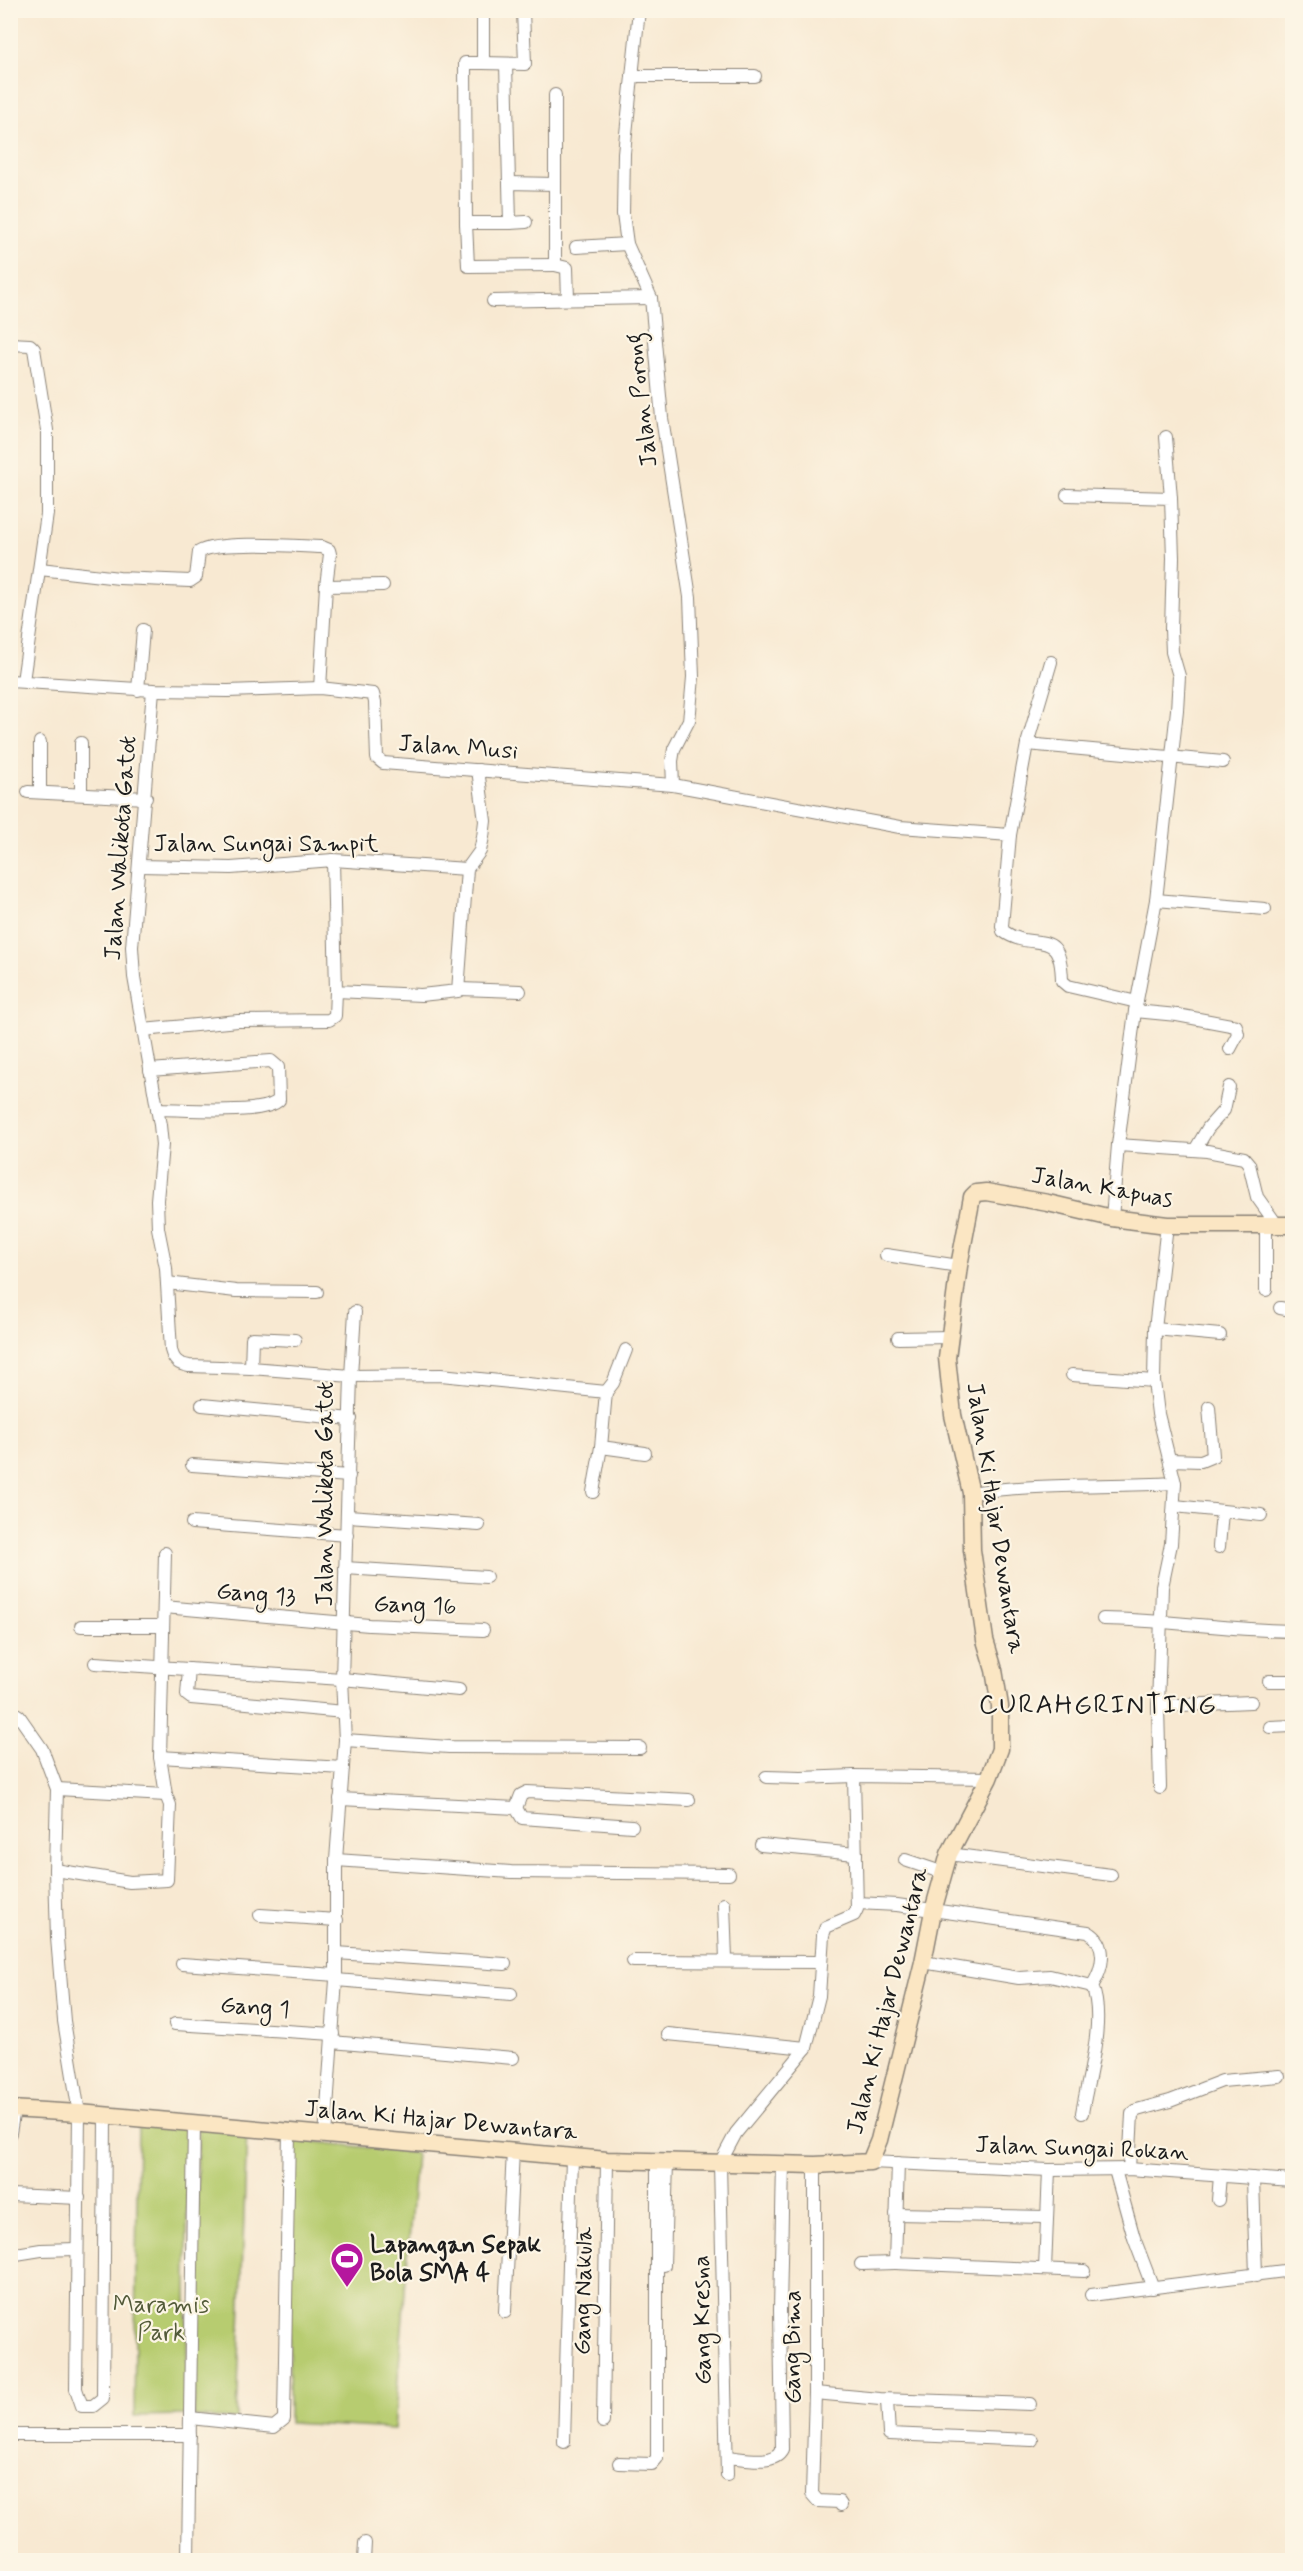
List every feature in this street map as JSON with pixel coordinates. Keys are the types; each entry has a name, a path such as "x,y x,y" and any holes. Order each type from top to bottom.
{"main road":[{"name":"Jalan Kapuas","path":"976,1192 1112,1213 1167,1226 1276,1222"},
{"name":"Jalan Ki Hajar Dewantara","path":"12,2109 607,2160 814,2165 870,2162 879,2140 923,1962 933,1911 949,1854 989,1778 1000,1749 1000,1706 994,1670 985,1640 975,1571 971,1493 952,1414 947,1358 970,1203 976,1192"}],"street":[{"path":"483,10 483,63"},
{"path":"524,10 525,64 465,63 466,223 470,268 555,265 567,268 568,299"},
{"name":"Jalan Porong","path":"639,10 624,164 623,214 627,244 651,298 662,418 687,570 692,639 689,720 674,749 673,785"},
{"path":"506,64 510,223"},
{"path":"632,76 754,76"},
{"path":"555,95 555,265"},
{"path":"509,183 555,184"},
{"path":"466,223 526,222"},
{"path":"576,247 627,244"},
{"path":"493,301 651,298"},
{"path":"10,344 30,345 34,349 46,417 47,514 40,569 17,681"},
{"path":"1112,1213 1118,1145 1136,1006 1156,900 1179,676 1172,652 1170,629 1173,558 1166,437"},
{"path":"1067,495 1171,498"},
{"path":"40,569 120,578 190,581 196,577 199,552 203,549 224,546 322,547 329,550 330,554 320,688"},
{"path":"326,586 383,585"},
{"path":"138,690 143,630"},
{"path":"1051,662 1027,744 1010,835 1003,931 1015,937 1053,946 1060,955 1062,981 1068,986 1136,1006 1236,1026 1238,1034 1230,1049"},
{"name":"Jalan Musi","path":"17,681 138,690 228,691 320,688 373,694 377,758 383,763 673,785 900,827 1010,835"},
{"name":"Jalan Walikota Gatot","path":"153,690 146,798 132,947 134,977 162,1145 157,1200 158,1228 167,1283 171,1350 174,1359 189,1366 251,1368 351,1376 342,1678 345,1740 336,1860 336,1978 325,2136"},
{"path":"40,742 34,792 146,798"},
{"path":"81,743 81,794"},
{"path":"1027,744 1223,762"},
{"path":"460,989 461,929 467,869 480,851 483,837 484,821 478,770"},
{"path":"143,1030 237,1020 329,1020 335,1017 337,1011 333,860"},
{"name":"Jalan Sungai Sampit","path":"140,866 231,867 333,860 467,869"},
{"path":"1156,900 1265,909"},
{"path":"336,991 421,995 460,989 520,991"},
{"path":"150,1070 271,1061 278,1067 279,1100 274,1105 244,1109 157,1109"},
{"path":"1195,1150 1208,1128 1224,1110 1229,1087"},
{"path":"1118,1145 1195,1150 1244,1158 1249,1164 1257,1197 1276,1222 1266,1290"},
{"path":"1160,1788 1158,1706 1162,1587 1171,1544 1175,1506 1174,1483 1158,1414 1154,1381 1155,1329 1167,1226"},
{"path":"886,1255 959,1266"},
{"path":"167,1283 237,1291 317,1292"},
{"path":"355,1312 351,1376 441,1375 606,1392"},
{"path":"1155,1329 1220,1335"},
{"path":"898,1338 950,1337"},
{"path":"251,1368 252,1338 296,1340"},
{"path":"593,1492 601,1447 606,1392 615,1378 626,1350"},
{"path":"1072,1375 1154,1381"},
{"path":"202,1405 351,1419"},
{"path":"1170,1460 1201,1461 1213,1456 1209,1407"},
{"path":"601,1447 645,1453"},
{"path":"192,1465 349,1476"},
{"path":"971,1493 999,1489 1093,1484 1174,1483"},
{"path":"1175,1506 1261,1515"},
{"path":"1219,1547 1222,1512"},
{"path":"348,1516 479,1525"},
{"path":"192,1523 347,1535"},
{"path":"55,1870 130,1882 167,1880 170,1806 160,1757 165,1553"},
{"path":"345,1568 486,1577"},
{"name":"Gang 13","path":"164,1607 345,1623"},
{"path":"1103,1619 1161,1620 1256,1631 1293,1632"},
{"name":"Gang 16","path":"345,1623 483,1630"},
{"path":"81,1626 163,1626"},
{"path":"94,1663 342,1678 459,1690"},
{"path":"189,1669 187,1695 191,1698 344,1712"},
{"path":"1269,1682 1293,1681"},
{"path":"1158,1706 1251,1702"},
{"path":"10,1710 19,1716 42,1749 57,1789 55,1870 64,2020 79,2113 76,2389 82,2406 93,2406 103,2398 105,2116"},
{"path":"1270,1727 1293,1726"},
{"path":"345,1740 449,1747 640,1748"},
{"path":"160,1757 343,1768"},
{"path":"720,2163 736,2133 806,2048 819,1996 823,1935 826,1927 854,1915 857,1903 854,1776"},
{"path":"766,1777 989,1778"},
{"path":"57,1789 166,1795"},
{"path":"516,1809 521,1795 527,1792 689,1800"},
{"path":"340,1799 516,1809"},
{"path":"516,1809 522,1818 632,1826"},
{"path":"761,1845 856,1854"},
{"path":"949,1854 1111,1875"},
{"path":"336,1860 511,1872 729,1874"},
{"path":"905,1860 944,1873"},
{"path":"857,1903 897,1905 1088,1932 1094,1935 1102,1954 1101,1973 1092,1986"},
{"path":"724,1904 726,1960"},
{"path":"260,1915 337,1920"},
{"path":"336,1953 505,1964"},
{"path":"633,1961 820,1962"},
{"path":"923,1962 1019,1978 1050,1976 1092,1986"},
{"path":"182,1964 511,1994"},
{"path":"1082,2113 1097,2023 1096,1995 1092,1986"},
{"name":"Gang 1","path":"175,2024 513,2058"},
{"path":"668,2034 806,2048"},
{"path":"1129,2169 1132,2114 1137,2110 1170,2101 1222,2080 1279,2076"},
{"path":"10,2133 12,2109"},
{"path":"188,2560 194,2123"},
{"path":"190,2419 274,2427 284,2419 289,2131"},
{"path":"505,2312 513,2151"},
{"path":"564,2442 572,2157"},
{"name":"Gang Nakula","path":"603,2422 607,2160"},
{"path":"662,2162 660,2368 663,2452"},
{"name":"Jalan Sungai Rokan","path":"870,2162 1049,2169 1129,2169 1293,2181"},
{"name":"Gang Kresna","path":"720,2163 727,2475"},
{"path":"895,2263 898,2163"},
{"path":"727,2457 771,2459 779,2455 782,2450 780,2310 783,2164"},
{"name":"Gang Bima","path":"814,2165 815,2393 812,2494 818,2501 839,2502 841,2505"},
{"path":"1045,2269 1049,2169"},
{"path":"1115,2170 1134,2238 1153,2288"},
{"path":"1218,2200 1220,2176"},
{"path":"1253,2178 1256,2276"},
{"path":"10,2195 79,2198"},
{"path":"896,2214 1047,2217"},
{"path":"10,2255 41,2250 76,2249"},
{"path":"861,2264 895,2263 1083,2271"},
{"path":"1091,2295 1293,2270"},
{"path":"619,2463 652,2464 656,2460 660,2368"},
{"path":"815,2393 887,2400 1030,2404"},
{"path":"887,2400 887,2431 889,2434 1032,2440"},
{"path":"10,2435 190,2435"},
{"path":"364,2560 365,2543"}],"green space":[{"name":"Maramis Park","path":"138,2124 187,2126 187,2415 134,2416"},
{"name":"Maramis Park","path":"198,2125 247,2128 237,2419 194,2417"},
{"name":"Lapangan Sepak Bola SMA 4","path":"290,2139 416,2153 394,2429 289,2423"}],"place":[{"name":"Lapangan Sepak Bola SMA 4","path":"347,2288"}],"district":[{"name":"CURAHGRINTING","path":"1098,1705"}]}
